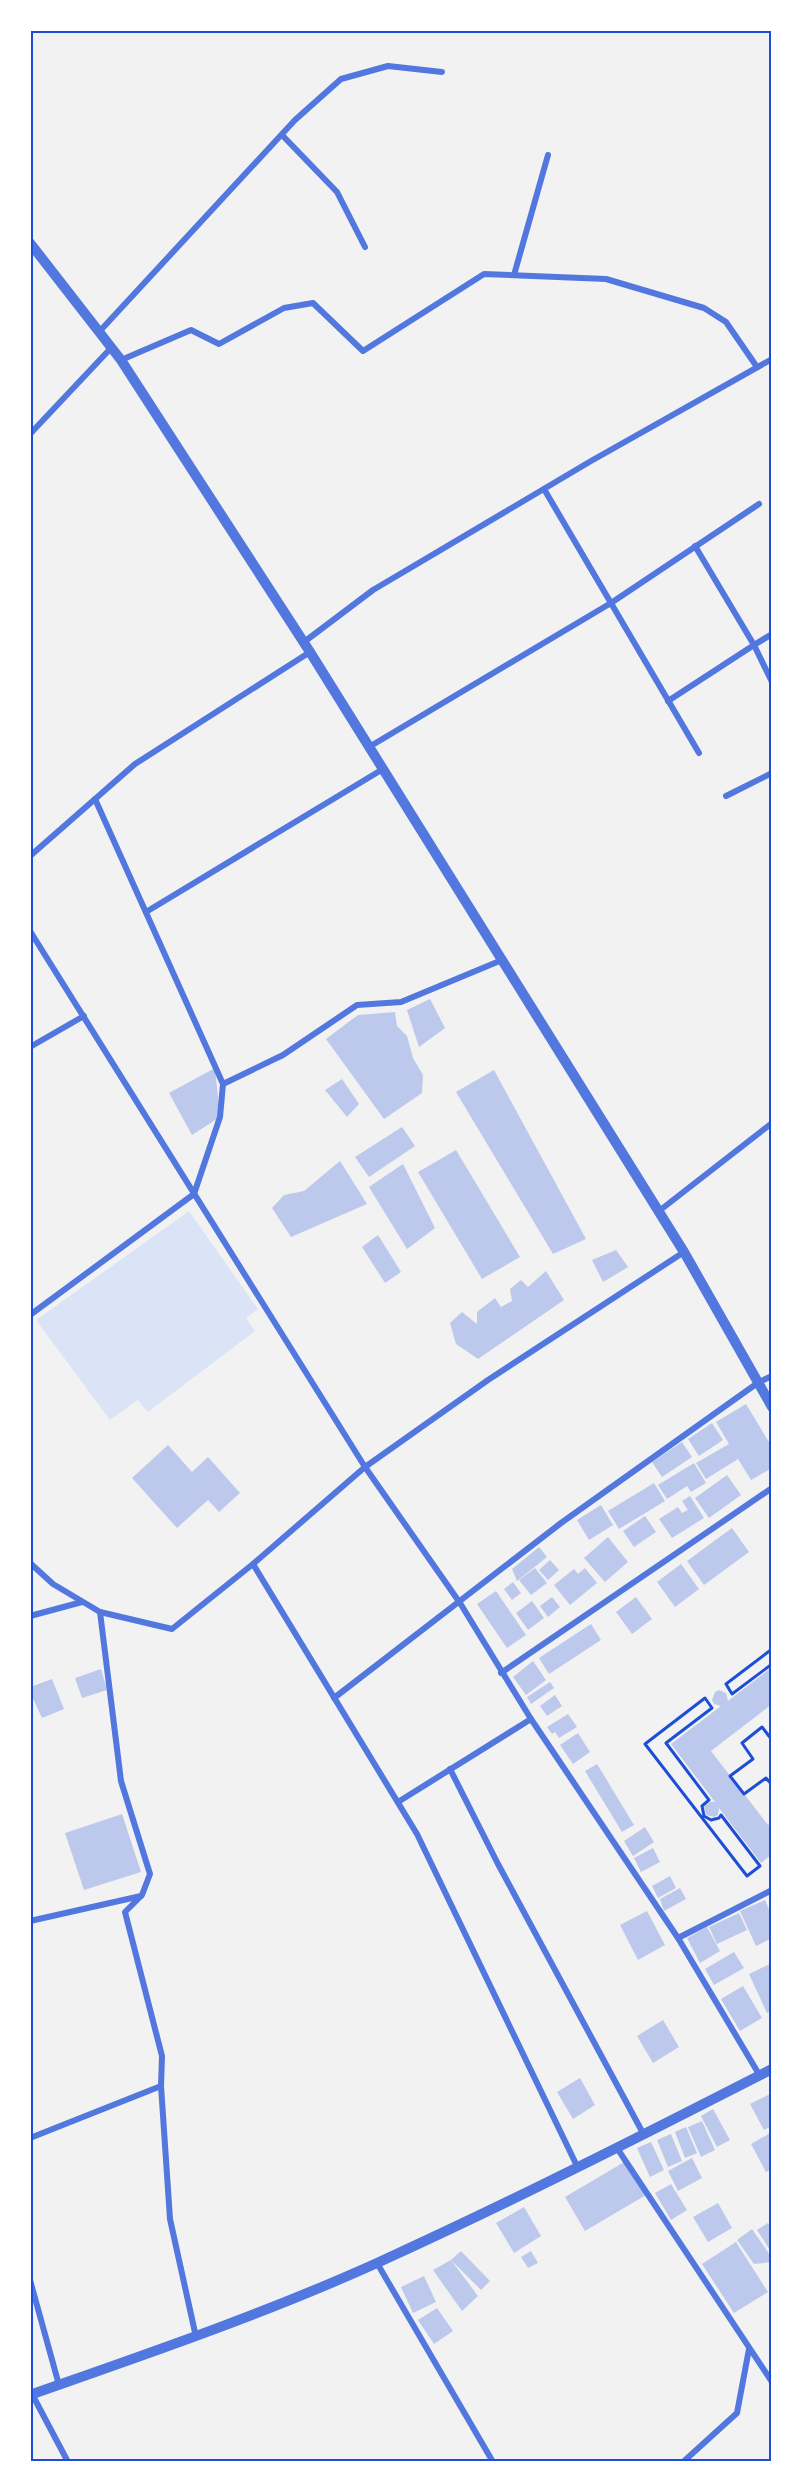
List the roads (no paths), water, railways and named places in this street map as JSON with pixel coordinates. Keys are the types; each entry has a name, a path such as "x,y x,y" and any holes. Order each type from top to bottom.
{"street":[{"path":"99,332 282,135 340,79 388,66 442,72"},
{"path":"282,135 337,192 366,247"},
{"path":"514,275 548,154"},
{"path":"30,243 120,360 304,642 659,1211 772,1407"},
{"path":"120,360 190,330 219,344 284,308 313,303 363,351 484,274 606,279 704,308 726,322 757,368"},
{"path":"30,434 111,348"},
{"path":"304,642 373,590 772,359"},
{"path":"544,489 699,753"},
{"path":"369,747 611,603 759,504"},
{"path":"695,546 754,645 772,682"},
{"path":"668,701 772,634"},
{"path":"30,856 135,764 310,652"},
{"path":"146,912 383,769"},
{"path":"726,796 772,773"},
{"path":"30,1315 194,1194 220,1117 224,1084 95,799"},
{"path":"30,931 365,1467 460,1603 531,1719 678,1938 760,2076"},
{"path":"224,1084 283,1055 357,1005 401,1002 502,960"},
{"path":"30,1047 84,1016"},
{"path":"659,1211 772,1123"},
{"path":"30,1563 52,1584 100,1612 172,1629 253,1564 365,1467 488,1380 684,1252"},
{"path":"334,1698 561,1523 759,1382 772,1376"},
{"path":"501,1672 772,1488"},
{"path":"253,1564 417,1834 577,2166"},
{"path":"30,1616 82,1602"},
{"path":"100,1612 121,1781 150,1874 142,1895 125,1912 162,2056 161,2085 170,2219 196,2337"},
{"path":"398,1803 531,1719"},
{"path":"450,1769 504,1875 644,2134"},
{"path":"678,1938 772,1890"},
{"path":"30,1921 142,1895"},
{"path":"68,2462 31,2394 196,2337 377,2263 617,2148 772,2069"},
{"path":"30,2138 161,2085"},
{"path":"617,2148 772,2382"},
{"path":"377,2263 493,2462"},
{"path":"30,2280 59,2385"},
{"path":"683,2462 737,2413 749,2349"}]}
